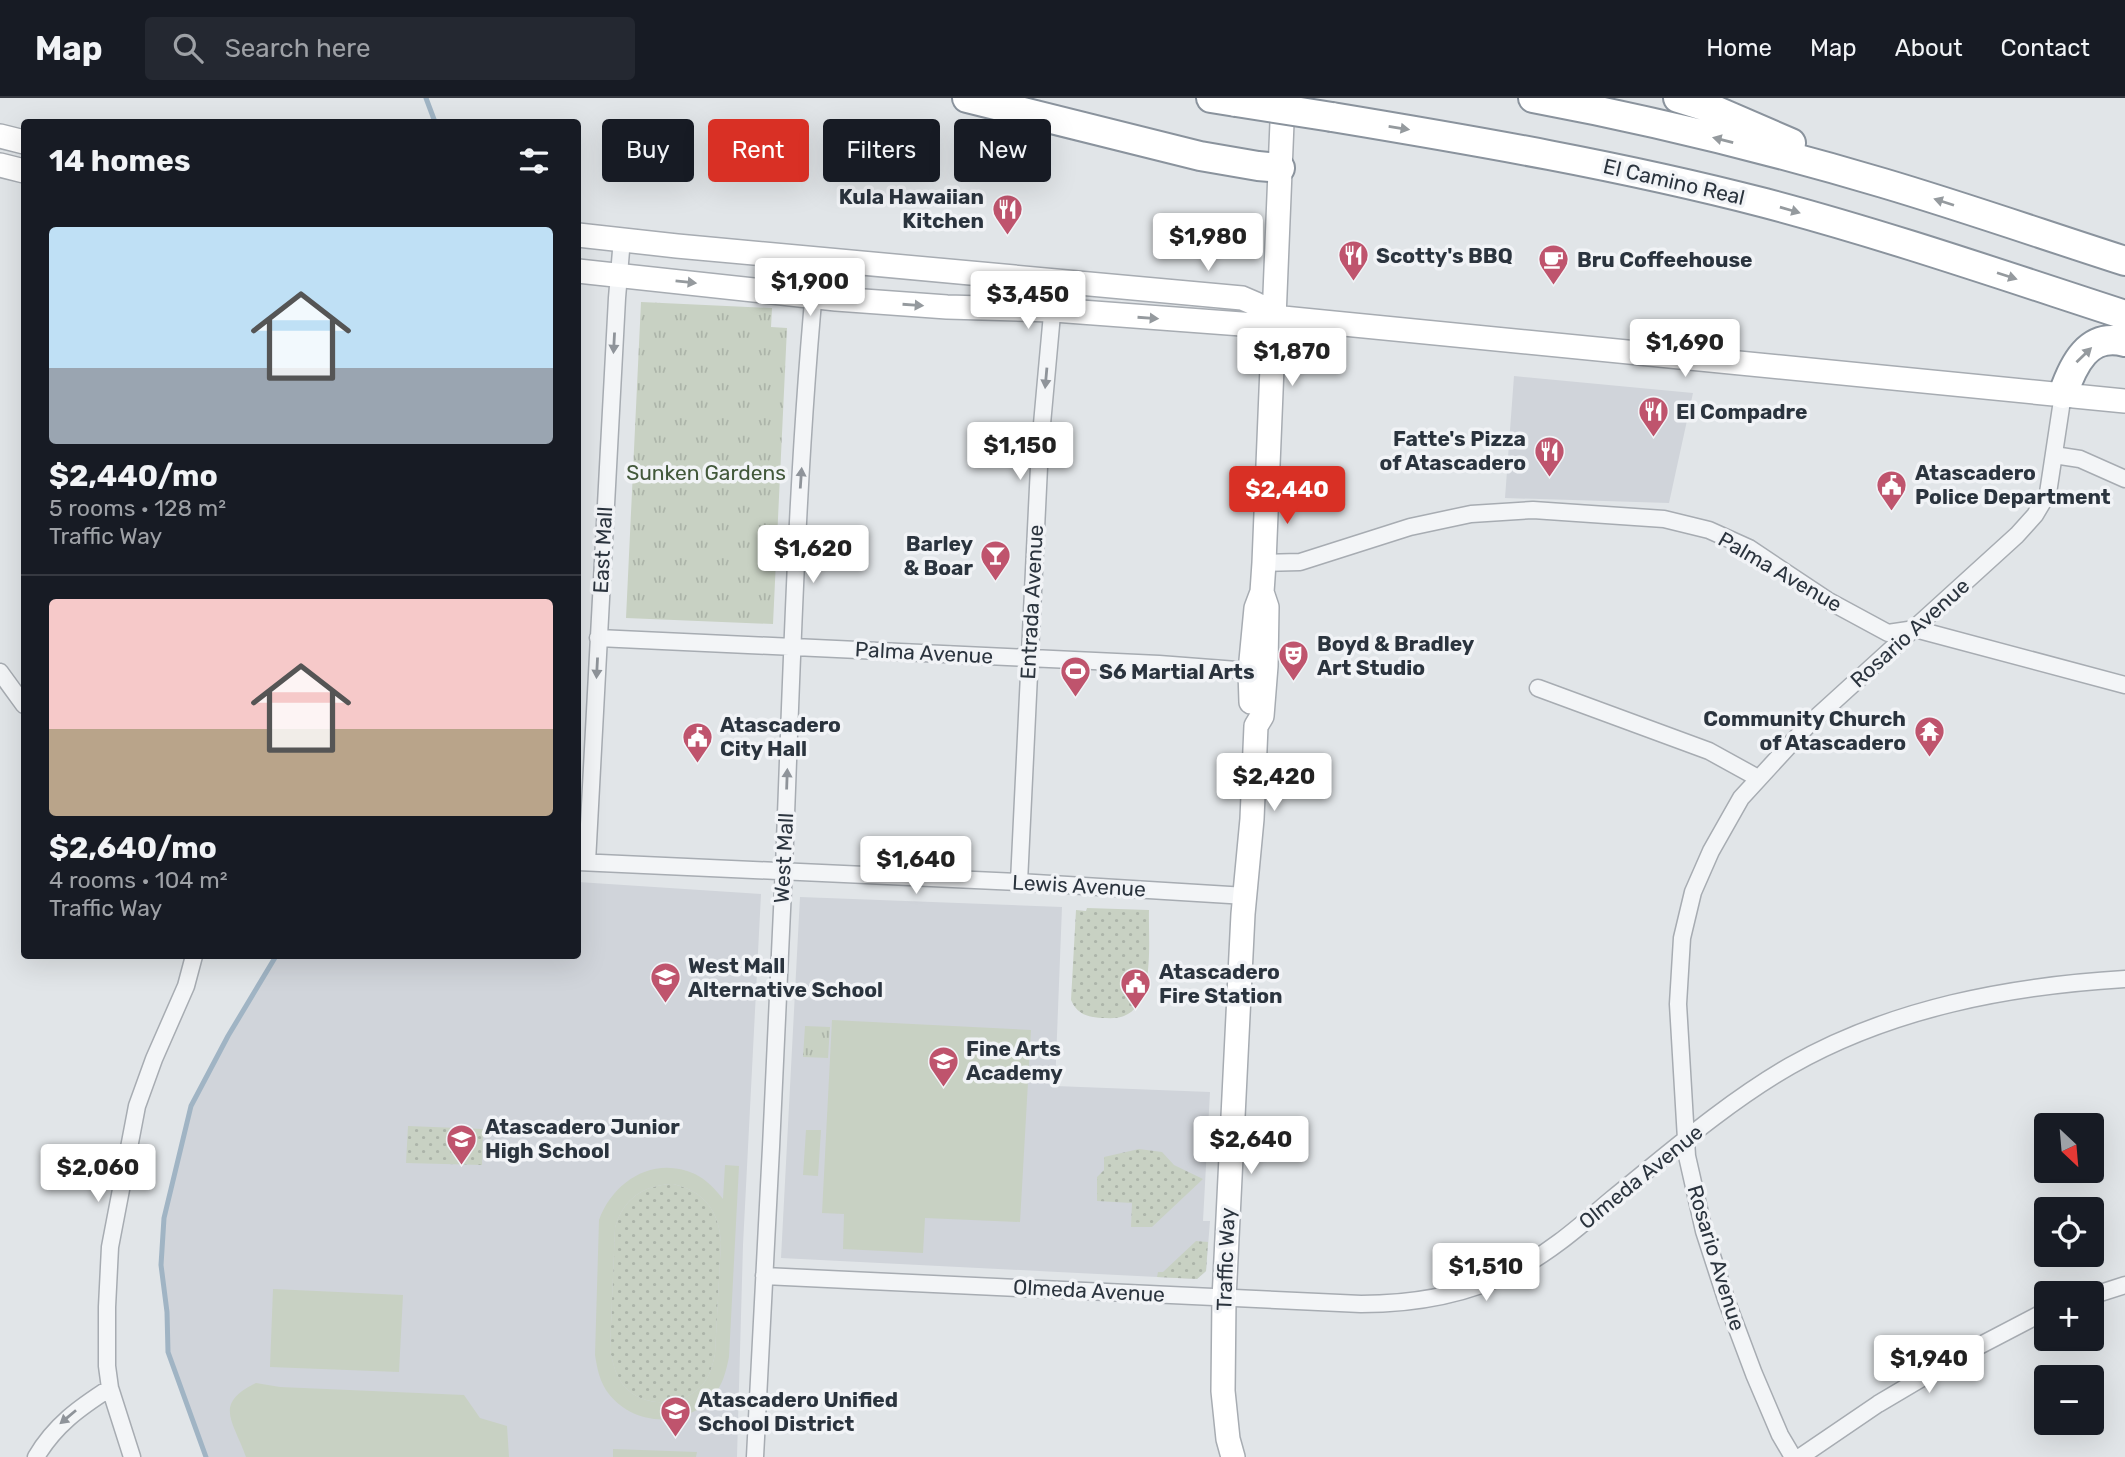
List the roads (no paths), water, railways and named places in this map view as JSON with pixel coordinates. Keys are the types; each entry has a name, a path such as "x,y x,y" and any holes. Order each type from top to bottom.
{"highway":[{"path":"967,98 1200,156 1280,168"},
{"path":"1533,98 1683,130 1884,183 2125,261"},
{"path":"1678,98 1710,108 1884,183"},
{"name":"El Camino Real","path":"1223,100 1552,154 1765,203 1892,240 2125,315"},
{"path":"2063,394 2072,367 2091,347 2115,339 2125,342"}],"main road":[{"name":"Traffic Way","path":"1256,726 1251,716 1250,671 1255,608 1262,592 1264,563 1283,98"},
{"path":"0,136 21,141"},
{"path":"0,165 21,170"},
{"path":"581,234 1242,298 1256,303 1273,317"},
{"path":"581,271 947,307 1054,310 1255,326 1273,317 2125,401"},
{"name":"Traffic Way","path":"1233,1457 1228,1439 1223,1391 1224,1299 1242,914 1246,896 1256,726 1262,716 1266,666 1267,607 1262,592"}],"street":[{"name":"East Mall","path":"582,862 622,239"},
{"name":"West Mall","path":"755,1457 784,871 792,647 817,259"},
{"name":"Entrada Avenue","path":"1019,882 1040,446 1055,281"},
{"name":"Rosario Avenue","path":"1793,1457 1780,1435 1754,1374 1727,1302 1704,1231 1687,1156 1678,1004 1682,938 1693,892 1711,850 1741,798 1758,778 1810,724 2017,535 2035,515 2048,493 2063,394"},
{"path":"2054,455 2080,459 2125,480"},
{"name":"Palma Avenue","path":"1264,563 1300,562 1410,527 1471,514 1533,510 1664,519 1709,530 1749,548 1827,600 1888,633 1915,629 2125,685"},
{"name":"Palma Avenue","path":"598,638 1250,671"},
{"path":"0,672 21,701"},
{"path":"1538,688 1709,751 1758,778"},
{"name":"Lewis Avenue","path":"582,862 1019,882 1246,896"},
{"path":"132,1457 110,1388 107,1307 110,1247 137,1107 154,1059 186,986 193,959"},
{"name":"Olmeda Avenue","path":"764,1276 1224,1299 1388,1304 1414,1302 1491,1282 1538,1257 1686,1139 1790,1067 1847,1038 1968,998 2024,989 2125,979"},
{"path":"2104,1292 2125,1285"},
{"path":"1800,1457 1878,1404 1954,1359 2034,1317"},
{"path":"36,1457 57,1426 75,1410 110,1388"}],"waterway":[{"path":"426,98 434,119"},
{"path":"206,1457 168,1352 167,1312 161,1265 164,1218 191,1106 228,1036 274,959"}],"place":[{"name":"Kula Hawaiian Kitchen","path":"1007,236"},
{"name":"Scotty's BBQ","path":"1353,283"},
{"name":"Bru Coffeehouse","path":"1554,287"},
{"name":"El Compadre","path":"1653,439"},
{"name":"Fatte's Pizza of Atascadero","path":"1549,478"},
{"name":"Atascadero Police Department","path":"1892,512"},
{"name":"Barley & Boar","path":"996,583"},
{"name":"Boyd & Bradley Art Studio","path":"1294,683"},
{"name":"S6 Martial Arts","path":"1076,699"},
{"name":"Community Church of Atascadero","path":"1929,758"},
{"name":"Atascadero City Hall","path":"697,764"},
{"name":"West Mall Alternative School","path":"665,1005"},
{"name":"Atascadero Fire Station","path":"1136,1011"},
{"name":"Fine Arts Academy","path":"943,1088"},
{"name":"Atascadero Junior High School","path":"462,1166"},
{"name":"Atascadero Unified School District","path":"675,1439"}],"park label":[{"name":"Sunken Gardens","path":"706,473"}]}
